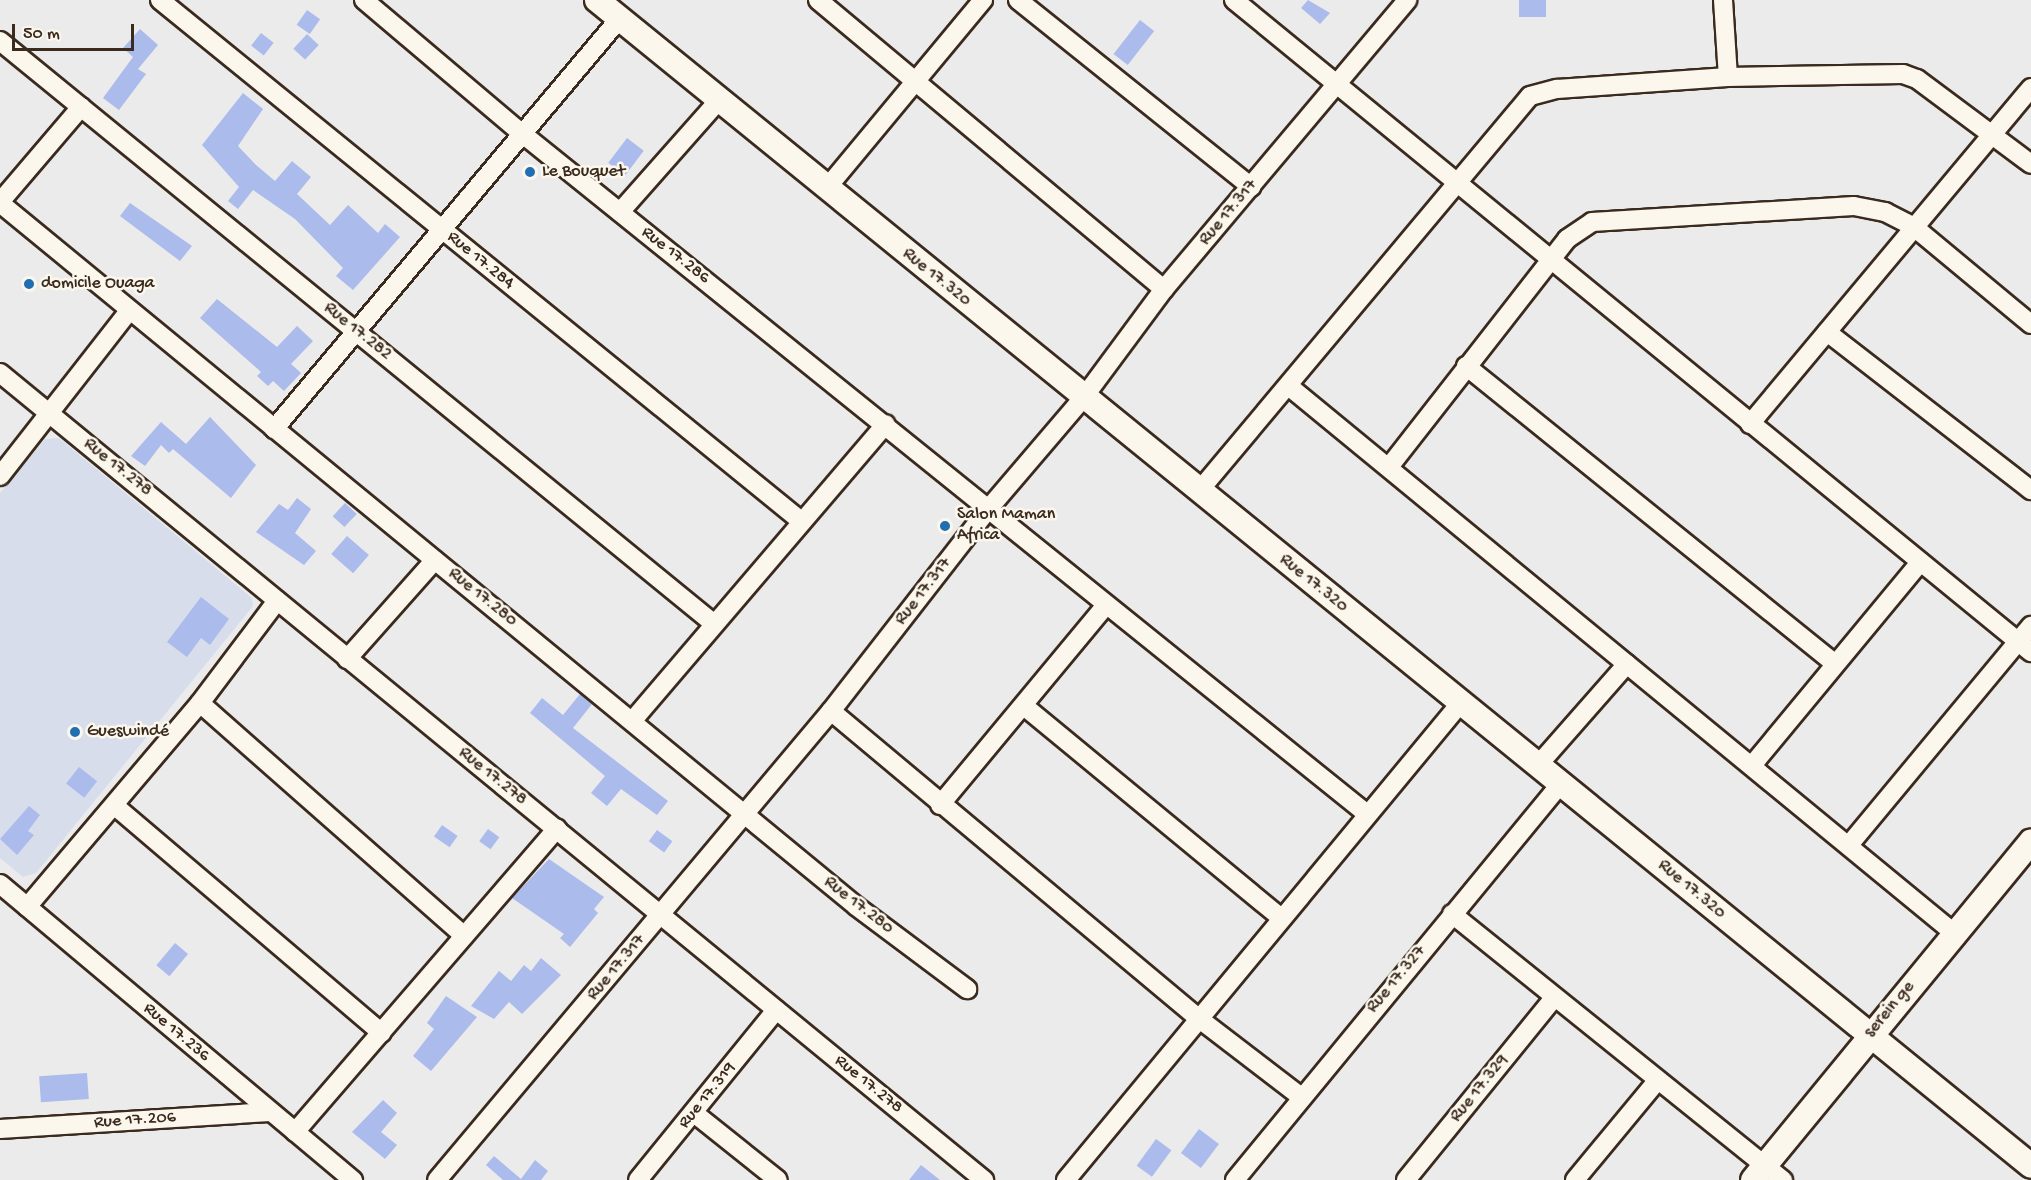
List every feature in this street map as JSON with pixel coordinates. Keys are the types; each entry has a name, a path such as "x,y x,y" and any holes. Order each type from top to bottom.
{"street":[{"name":"Rue 17.284","path":"160,0 801,521"},
{"name":"Rue 17.320","path":"597,0 1459,705 1562,782 1868,1037 2031,1166"},
{"path":"819,0 1164,289"},
{"path":"826,189 983,0"},
{"path":"1018,0 1251,187"},
{"path":"1234,0 2025,647"},
{"name":"Rue 17.317","path":"437,1180 660,918 831,711 990,507 1084,398 1164,289 1407,0"},
{"path":"1724,0 1728,77"},
{"name":"Rue 17.286","path":"371,2 519,132 990,507 1105,606 1367,814"},
{"path":"274,429 519,132 620,18"},
{"name":"Rue 17.282","path":"0,41 713,623"},
{"path":"1199,491 1291,388 1454,181 1530,96 1557,89 1728,77 1903,74 1994,133 2031,165"},
{"path":"1750,424 2031,88"},
{"path":"620,212 720,99"},
{"path":"0,202 81,107"},
{"name":"Rue 17.280","path":"0,202 129,311 633,720 745,815 967,989"},
{"path":"1389,467 1567,239 1592,222 1854,206 1885,212 1914,227 2031,324"},
{"path":"0,476 48,411 129,311"},
{"path":"1827,332 2031,490"},
{"path":"1466,366 1834,663"},
{"name":"Rue 17.278","path":"0,373 660,918 984,1180"},
{"path":"1291,388 1627,664 1754,764 1954,933"},
{"path":"633,720 713,623 886,424"},
{"path":"347,659 435,560"},
{"path":"1754,764 1834,663 1920,562"},
{"path":"27,907 200,703 278,601"},
{"path":"940,805 1105,606"},
{"path":"1849,845 2025,647 2031,626"},
{"path":"1539,764 1627,664"},
{"path":"200,703 464,936"},
{"path":"1066,1180 1280,916 1459,705"},
{"path":"1024,706 1280,916"},
{"path":"831,711 940,805 1197,1017 1300,1096"},
{"name":"Rue 17.327","path":"1235,1180 1300,1096 1562,782"},
{"path":"115,806 382,1033"},
{"path":"295,1132 556,830"},
{"name":"serein ge","path":"1767,1175 1868,1037 2031,842"},
{"name":"Rue 17.236","path":"0,884 269,1112 353,1180"},
{"path":"1452,914 1767,1175"},
{"name":"Rue 17.329","path":"1406,1180 1554,998"},
{"name":"Rue 17.319","path":"638,1180 776,1010"},
{"path":"1575,1180 1656,1082"},
{"name":"Rue 17.206","path":"0,1129 269,1112"},
{"path":"694,1113 778,1180"}],"shaded area":[{"name":"Gueswindé","path":"59,438 252,598 253,606 36,873 23,877 0,858 0,493 45,439"}],"building":[{"path":"1308,0 1330,13 1320,24 1301,8"},
{"path":"1519,0 1546,0 1546,17 1519,17"},
{"path":"307,10 320,19 310,34 297,25"},
{"path":"1140,20 1154,31 1128,65 1114,54"},
{"path":"140,29 158,45 138,69 146,74 119,110 103,98 133,57 123,48"},
{"path":"261,33 274,43 264,55 251,46"},
{"path":"307,34 319,45 305,60 293,49"},
{"path":"243,93 263,109 238,146 256,165 275,181 292,161 311,177 297,194 330,225 348,205 378,233 385,224 400,237 353,290 336,276 343,268 295,219 253,190 238,209 228,201 239,187 202,145"},
{"path":"627,138 644,151 625,175 608,163"},
{"path":"130,203 192,246 180,261 120,216"},
{"path":"217,299 277,347 297,326 313,341 291,364 301,373 284,391 273,381 268,386 257,376 261,372 200,318"},
{"path":"210,417 256,465 231,498 173,449 169,453 161,445 145,466 131,456 161,422 186,444"},
{"path":"297,498 311,509 295,533 316,551 304,565 256,532 279,504 288,510"},
{"path":"345,503 357,514 344,527 333,516"},
{"path":"347,536 369,555 353,573 331,554"},
{"path":"201,597 229,619 210,645 201,638 187,657 167,642"},
{"path":"580,694 592,704 573,728 668,801 657,815 621,789 607,806 591,793 605,776 530,713 542,698 563,715"},
{"path":"79,767 97,781 84,798 66,784"},
{"path":"29,806 40,815 28,831 34,835 17,855 0,839"},
{"path":"442,825 458,836 450,847 434,836"},
{"path":"488,829 499,837 491,849 479,841"},
{"path":"657,830 672,841 664,852 649,841"},
{"path":"549,859 604,897 594,909 598,913 570,947 560,938 564,934 512,898"},
{"path":"175,943 188,954 169,976 156,965"},
{"path":"541,958 561,975 522,1014 509,1002 494,1019 471,1006 499,971 511,981 524,965 531,971"},
{"path":"446,996 477,1017 431,1071 413,1056 434,1029 427,1023"},
{"path":"87,1073 89,1099 41,1102 39,1076"},
{"path":"383,1100 397,1113 381,1132 397,1145 385,1159 352,1132"},
{"path":"1199,1129 1219,1144 1201,1168 1181,1153"},
{"path":"1156,1139 1171,1150 1152,1177 1137,1166"},
{"path":"494,1156 521,1179 535,1160 548,1171 541,1180 503,1180 486,1165"},
{"path":"921,1165 940,1180 909,1180"}],"place":[{"name":"Le Bouquet","path":"530,172"},
{"name":"domicile Ouaga","path":"29,284"},
{"name":"Salon Maman Africa","path":"945,526"},
{"name":"Gueswindé","path":"75,732"}]}
